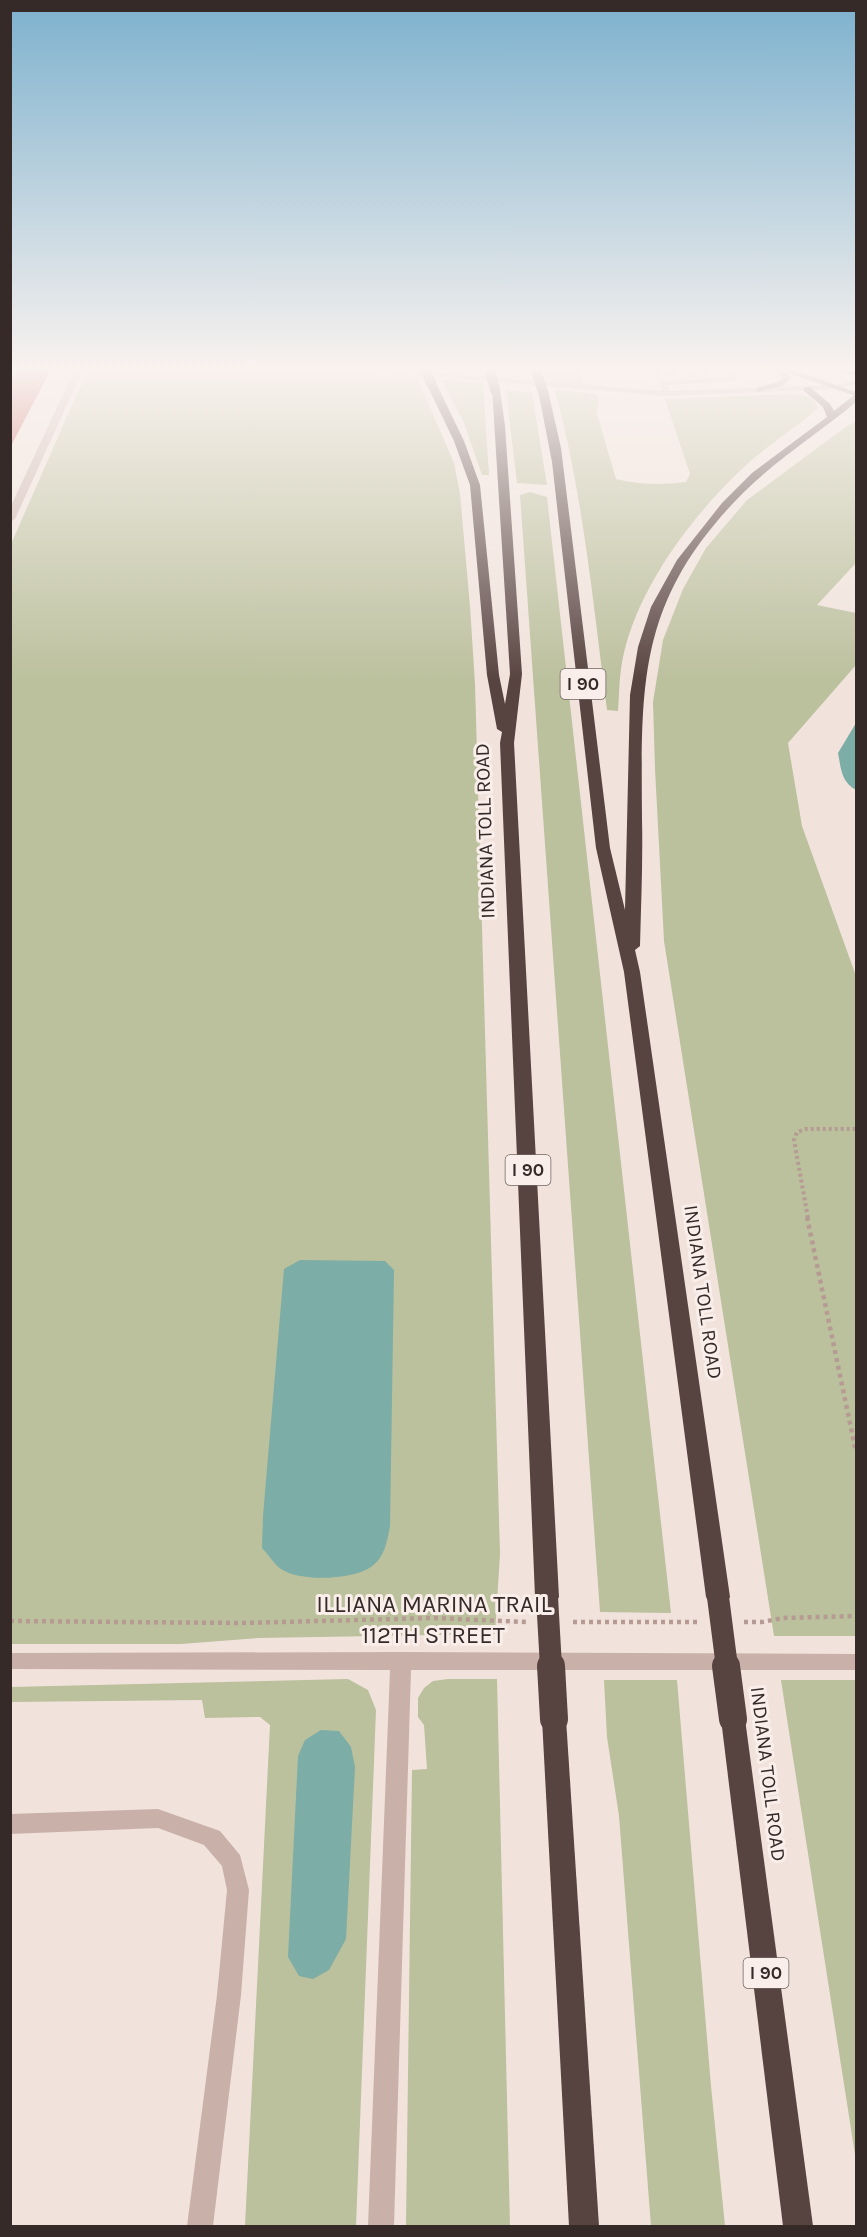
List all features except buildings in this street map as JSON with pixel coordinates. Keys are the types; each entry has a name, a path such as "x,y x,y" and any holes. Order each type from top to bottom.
{"highway":[{"path":"471,473 475,485 493,675 507,742"},
{"name":"INDIANA TOLL ROAD","path":"503,473 516,674 507,742 547,1597 584,2226"},
{"name":"INDIANA TOLL ROAD","path":"560,473 603,848 632,972 718,1597 798,2226"},
{"path":"632,972 635,848 634,738 639,677 651,624 674,575 696,539 727,503 760,473"}],"street":[{"path":"10,519 15,501 28,473"},
{"path":"381,2226 401,1660"},
{"name":"112TH STREET","path":"10,1661 856,1662"},
{"path":"10,1824 159,1818 212,1838 232,1862 238,1890 230,1983 200,2226"}],"path":[{"path":"856,1129 806,1129 797,1132 794,1140 815,1260 856,1452"},
{"path":"738,1622 762,1622 783,1618 856,1617"},
{"name":"ILLIANA MARINA TRAIL","path":"10,1621 241,1623 434,1618 539,1622"},
{"name":"ILLIANA MARINA TRAIL","path":"562,1622 703,1622"}],"green space":[{"path":"42,473 456,473 460,494 475,684 500,1554 495,1634 258,1638 181,1644 11,1644 11,544"},
{"path":"516,473 545,473 547,485 517,483"},
{"path":"574,473 614,473 616,479 660,484 686,482 690,473 737,473 689,527 653,582 638,611 627,640 621,669 618,711 607,710"},
{"path":"783,473 856,473 856,563 817,605 856,613 856,665 788,743 802,826 856,976 856,1636 774,1636 664,941 653,702 663,640 683,589 706,548 747,500"},
{"path":"530,492 547,497 671,1613 600,1612 520,495"},
{"path":"348,1679 368,1690 376,1710 356,2226 245,2226 270,1725 260,1717 205,1718 202,1700 11,1702 10,1687"},
{"path":"497,1679 510,2226 406,2226 412,1770 427,1769 424,1725 418,1717 418,1698 424,1688 433,1681"},
{"path":"604,1680 677,1680 725,2226 651,2226 619,1816 607,1737"},
{"path":"781,1680 856,1680 856,2161 787,1719"}],"water":[{"path":"856,723 856,790 845,779 838,753"},
{"path":"300,1260 385,1261 394,1270 388,1538 385,1549 371,1567 352,1575 339,1577 313,1578 290,1573 278,1567 262,1548 284,1269"},
{"path":"321,1730 339,1731 351,1747 355,1767 346,1939 329,1970 313,1979 299,1976 288,1957 298,1756 305,1740"}]}
